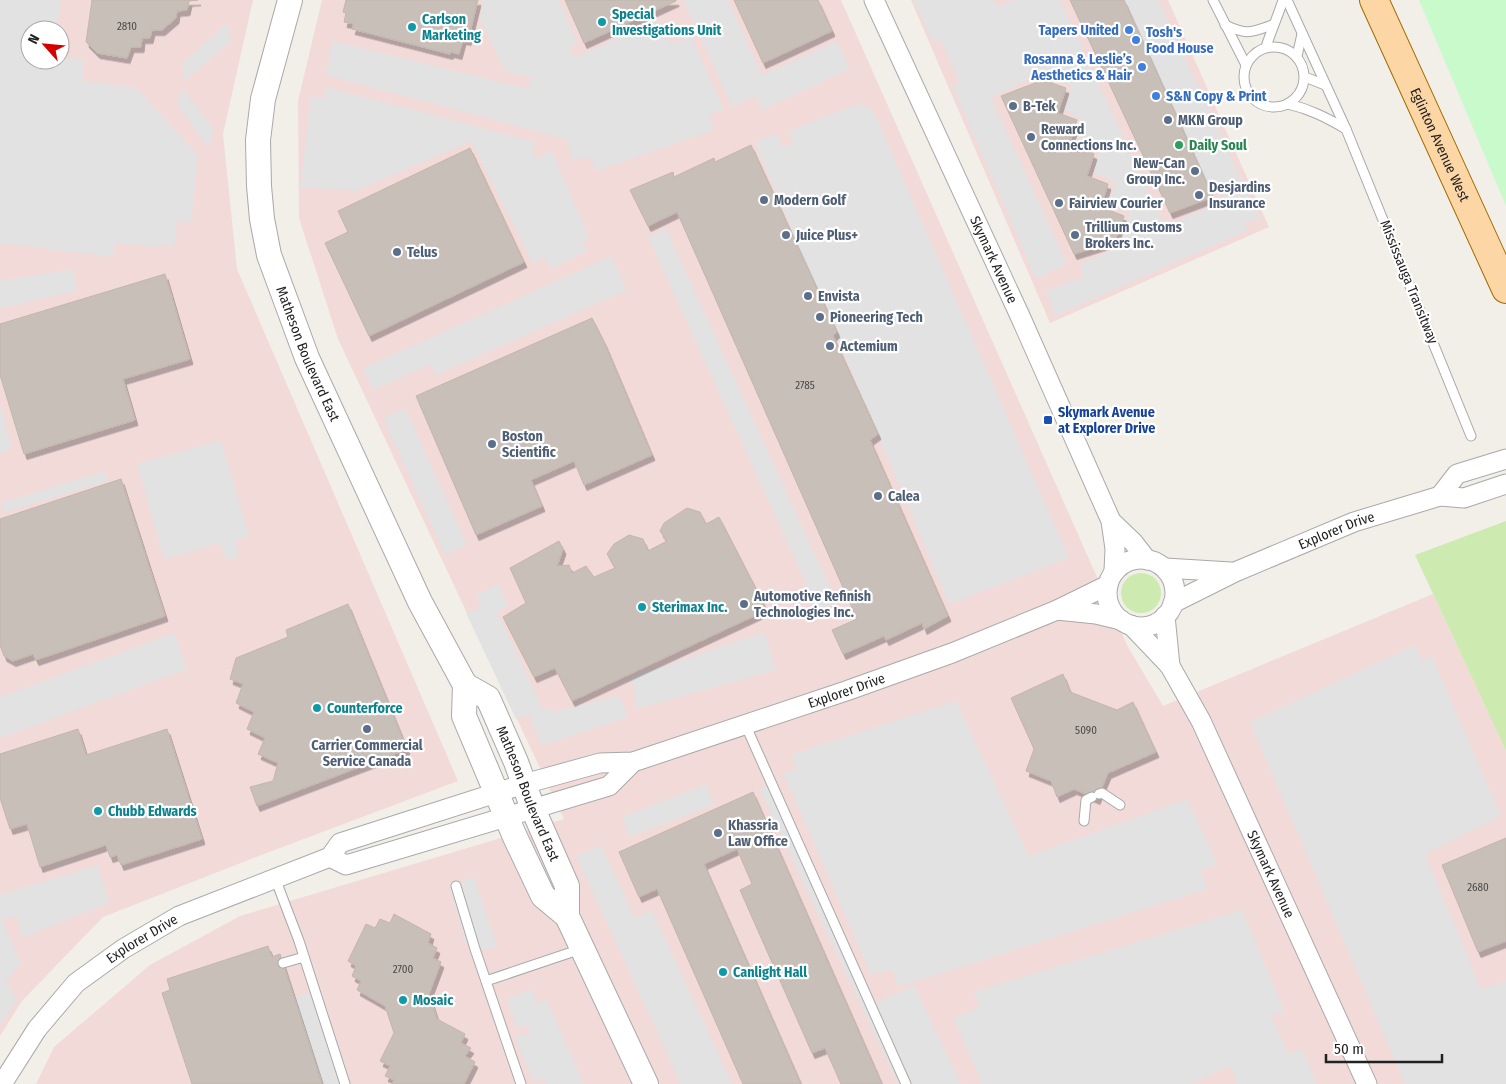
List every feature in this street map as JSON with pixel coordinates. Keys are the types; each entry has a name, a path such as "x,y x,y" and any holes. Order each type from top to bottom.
{"main road":[{"name":"Eglinton Avenue West","path":"1374,0 1506,289"}],"street":[{"name":"Matheson Boulevard East","path":"290,0 262,99 258,140 261,211 269,255 307,358 420,602 465,685 464,716 515,837 543,896 567,916"},
{"name":"Skymark Avenue","path":"874,0 1016,308 1111,521 1115,548 1111,578"},
{"path":"1440,496 1457,474 1506,459"},
{"name":"Explorer Drive","path":"1169,610 1235,572 1354,522 1440,496 1464,498 1506,484"},
{"name":"Skymark Avenue","path":"1111,521 1133,542 1148,560"},
{"path":"1148,560 1157,562 1165,568 1174,583 1175,590 1169,610 1156,623 1149,626 1126,622 1110,606 1111,578 1130,561 1148,560"},
{"name":"Explorer Drive","path":"1165,568 1235,572"},
{"name":"Explorer Drive","path":"2,1084 37,1029 76,983 123,948 179,916 330,857 340,843 524,784 600,763 633,762 846,691 952,653 1057,610 1111,578"},
{"name":"Explorer Drive","path":"1057,610 1096,614 1126,622"},
{"name":"Skymark Avenue","path":"1169,610 1170,666"},
{"name":"Skymark Avenue","path":"1126,622 1170,666 1201,721 1367,1084"},
{"name":"Matheson Boulevard East","path":"465,685 488,698 533,809 567,886 567,916 646,1084"},
{"name":"Explorer Drive","path":"330,857 346,865 609,786 633,762"}],"lane":[{"path":"1214,0 1246,65 1245,82 1248,93 1256,101 1266,106 1277,107 1288,104 1297,97 1303,88 1305,77 1303,66 1297,56 1288,49 1277,46 1266,47 1256,53 1246,65"},
{"name":"Mississauga Transitway","path":"1266,47 1272,25 1285,0"},
{"name":"Mississauga Transitway","path":"1285,0 1346,129 1471,436"},
{"path":"1225,25 1241,32 1256,31 1272,25"},
{"path":"1297,56 1302,34"},
{"path":"1305,77 1325,84"},
{"path":"1288,104 1322,115 1346,129"},
{"path":"745,724 906,1084"},
{"path":"1084,821 1086,800 1102,793 1120,805"},
{"path":"275,878 304,957 345,1084"},
{"path":"456,886 521,1084"},
{"path":"486,981 581,949"},
{"path":"283,963 304,957"}],"shaded area":[{"path":"0,0 253,0 223,134 237,269 458,781 103,917 22,1001 0,1036"},
{"path":"0,0 61,0 58,20 20,20 20,70 70,70 70,58 84,59 84,81 137,88 198,155 191,223 177,221 175,245 152,247 115,243 113,257 0,243"},
{"path":"322,0 841,0 1128,647 1163,706 1433,594 1506,751 1506,1084 36,1084 54,1047 150,965 240,916 564,819 338,339 299,218 298,101"},
{"path":"483,0 559,0 577,43 568,50 576,57 660,19 670,44 691,36 724,110 710,114 714,130 596,171 589,157 573,160 566,139 326,75 332,41 528,89 532,77 505,72 480,19"},
{"path":"683,0 728,0 762,75 837,41 850,69 762,110 756,96 732,107"},
{"path":"911,0 1168,0 1269,227 1050,323"},
{"path":"914,0 994,0 998,7 1015,0 1060,0 1165,227 1210,206 1214,213 1223,196 1219,185 1210,190 1124,0 1158,0 1260,219 1244,223 1248,230 1055,316 1046,291 1084,276 1079,264 1115,249 1130,213 1107,204 1116,182 1093,173 1099,152 1076,141 1082,119 1063,110 1072,87 1042,73 991,98 1067,264 1036,279 952,85 959,81 941,40 933,43"},
{"path":"227,24 232,40 185,81 182,63"},
{"path":"326,87 535,142 532,154 539,158 552,151 589,238 582,243 588,250 551,269 544,257 533,263 471,141 355,191 300,187 311,96 324,99"},
{"path":"183,88 213,129 208,149 177,103"},
{"path":"860,103 874,112 1069,558 949,604 755,142 777,133 783,148 794,143 789,131"},
{"path":"666,228 837,603 819,612 648,237"},
{"path":"612,256 627,290 436,375 431,364 373,390 363,368"},
{"path":"73,269 76,291 0,308 0,281"},
{"path":"0,405 12,449 0,453"},
{"path":"405,408 467,545 445,555 383,418"},
{"path":"221,440 249,536 235,540 239,557 226,560 220,543 164,559 137,464"},
{"path":"105,471 108,481 4,513 1,503"},
{"path":"498,584 508,606 497,612 542,707 554,712 619,695 628,717 542,746 529,715 516,719 466,613 481,608 476,595"},
{"path":"765,632 776,670 637,709 631,677"},
{"path":"174,633 187,669 0,738 0,697"},
{"path":"1415,645 1422,660 1432,656 1501,816 1425,854 1481,989 1506,981 1506,1084 1405,1084 1250,722"},
{"path":"956,701 1029,856 1187,799 1218,864 1201,871 1207,889 898,987 892,970 871,975 783,772 797,770 792,754"},
{"path":"773,783 876,1003 914,985 961,1084 898,1084 759,789"},
{"path":"706,784 714,805 629,837 622,817"},
{"path":"601,845 635,918 652,910 732,1084 681,1084 576,856"},
{"path":"98,865 109,903 21,938 17,916 2,919 21,963 6,981 17,1001 0,1024 0,895"},
{"path":"474,877 497,946 485,950 463,941 463,933 449,886"},
{"path":"1242,910 1285,1012 1271,1016 1288,1053 1302,1049 1317,1084 1237,1084 1230,1066 1190,1084 982,1084 953,1018 980,1007 973,992"},
{"path":"320,989 351,1084 321,1084 293,998"},
{"path":"532,989 537,1003 547,1000 584,1084 545,1084 546,1079 534,1081 514,1036 530,1033 527,1025 516,1028 507,999"}],"green space":[{"path":"1419,0 1506,0 1506,206"},
{"path":"1506,521 1506,751 1415,555"},
{"path":"1145,573 1152,576 1158,582 1161,593 1160,601 1152,610 1145,613 1137,613 1130,610 1122,601 1121,589 1124,582 1133,574"}],"building":[{"path":"92,0 198,0 189,1 187,10 177,11 176,18 162,30 152,30 150,38 142,38 141,47 131,47 127,58 97,53 86,42"},
{"name":"Carlson Marketing","path":"346,0 478,0 468,40 463,39 459,54 451,52 450,54 352,29 354,24 344,22 346,13 343,12"},
{"name":"Special Investigations Unit","path":"565,0 676,0 676,1 584,43"},
{"path":"734,0 818,0 832,31 763,63"},
{"path":"1070,0 1124,0 1213,197 1170,213"},
{"path":"1043,80 1066,88 1058,113 1077,120 1070,142 1094,154 1087,176 1108,184 1101,207 1124,216 1115,241 1074,254 1001,96"},
{"path":"751,145 837,332 833,336 878,434 870,440 948,616 924,629 922,623 886,640 884,636 843,654 832,630 857,619 677,212 648,226 630,190 673,172 674,177 714,158 715,162"},
{"path":"470,148 524,262 369,336 325,243 348,232 338,211"},
{"path":"165,274 190,359 123,379 135,420 24,454 0,375 0,324"},
{"path":"592,318 652,455 584,485 574,461 531,480 542,506 476,535 416,396"},
{"path":"121,479 165,616 36,660 33,654 13,661 4,656 0,645 0,519"},
{"name":"Sterimax Inc.","path":"687,508 700,512 706,524 719,517 767,610 572,701 555,668 534,677 503,617 526,603 510,568 559,541 563,549 557,566 569,565 572,573 586,566 594,577 615,568 607,554 614,544 629,535 643,539 648,551 667,541 660,531 664,523"},
{"name":"Counterforce","path":"348,604 407,749 257,806 250,787 273,781 278,763 258,754 265,738 247,729 254,712 236,703 243,684 230,679 236,658 288,637 286,630"},
{"path":"1063,674 1070,692 1117,710 1133,702 1156,752 1108,773 1097,799 1074,789 1057,797 1051,781 1026,771 1034,749 1011,698"},
{"name":"Chubb Edwards","path":"78,729 86,755 167,729 202,839 121,865 117,855 110,857 106,845 40,867 27,824 10,829 0,798 0,754"},
{"name":"Canlight Hall","path":"753,792 882,1084 841,1084 825,1048 812,1053 740,890 752,884 737,849 704,864 801,1084 743,1084 657,889 639,897 619,852"},
{"path":"1506,838 1506,941 1478,952 1442,865"},
{"name":"Mosaic","path":"394,914 431,934 428,943 437,948 433,958 441,962 429,994 437,1019 465,1034 461,1043 471,1048 465,1056 475,1062 464,1084 392,1084 394,1080 385,1076 390,1066 380,1061 394,1033 385,1006 357,990 361,981 352,976 356,966 348,961 366,924 375,928 380,919 390,923"},
{"path":"268,946 272,957 280,954 322,1084 192,1084 162,993 170,990 167,979"}],"place":[{"name":"Special Investigations Unit","path":"602,22"},
{"name":"Carlson Marketing","path":"412,27"},
{"name":"Tapers United","path":"1129,30"},
{"name":"Tosh's Food House","path":"1136,40"},
{"name":"Rosanna & Leslie’s Aesthetics & Hair","path":"1142,67"},
{"name":"S&N Copy & Print","path":"1156,96"},
{"name":"B-Tek","path":"1013,106"},
{"name":"MKN Group","path":"1168,120"},
{"name":"Reward Connections Inc.","path":"1031,137"},
{"name":"Daily Soul","path":"1179,145"},
{"name":"New-Can Group Inc.","path":"1195,171"},
{"name":"Desjardins Insurance","path":"1199,195"},
{"name":"Modern Golf","path":"764,200"},
{"name":"Fairview Courier","path":"1059,203"},
{"name":"Juice Plus+","path":"786,235"},
{"name":"Trillium Customs Brokers Inc.","path":"1075,235"},
{"name":"Telus","path":"397,252"},
{"name":"Envista","path":"808,296"},
{"name":"Pioneering Tech","path":"820,317"},
{"name":"Actemium","path":"830,346"},
{"name":"Skymark Avenue at Explorer Drive","path":"1048,420"},
{"name":"Boston Scientific","path":"492,444"},
{"name":"Calea","path":"878,496"},
{"name":"Automotive Refinish Technologies Inc.","path":"744,604"},
{"name":"Sterimax Inc.","path":"642,607"},
{"name":"Counterforce","path":"317,708"},
{"name":"Carrier Commercial Service Canada","path":"367,729"},
{"name":"Chubb Edwards","path":"98,811"},
{"name":"Khassria Law Office","path":"718,833"},
{"name":"Canlight Hall","path":"723,972"},
{"name":"Mosaic","path":"403,1000"}]}
